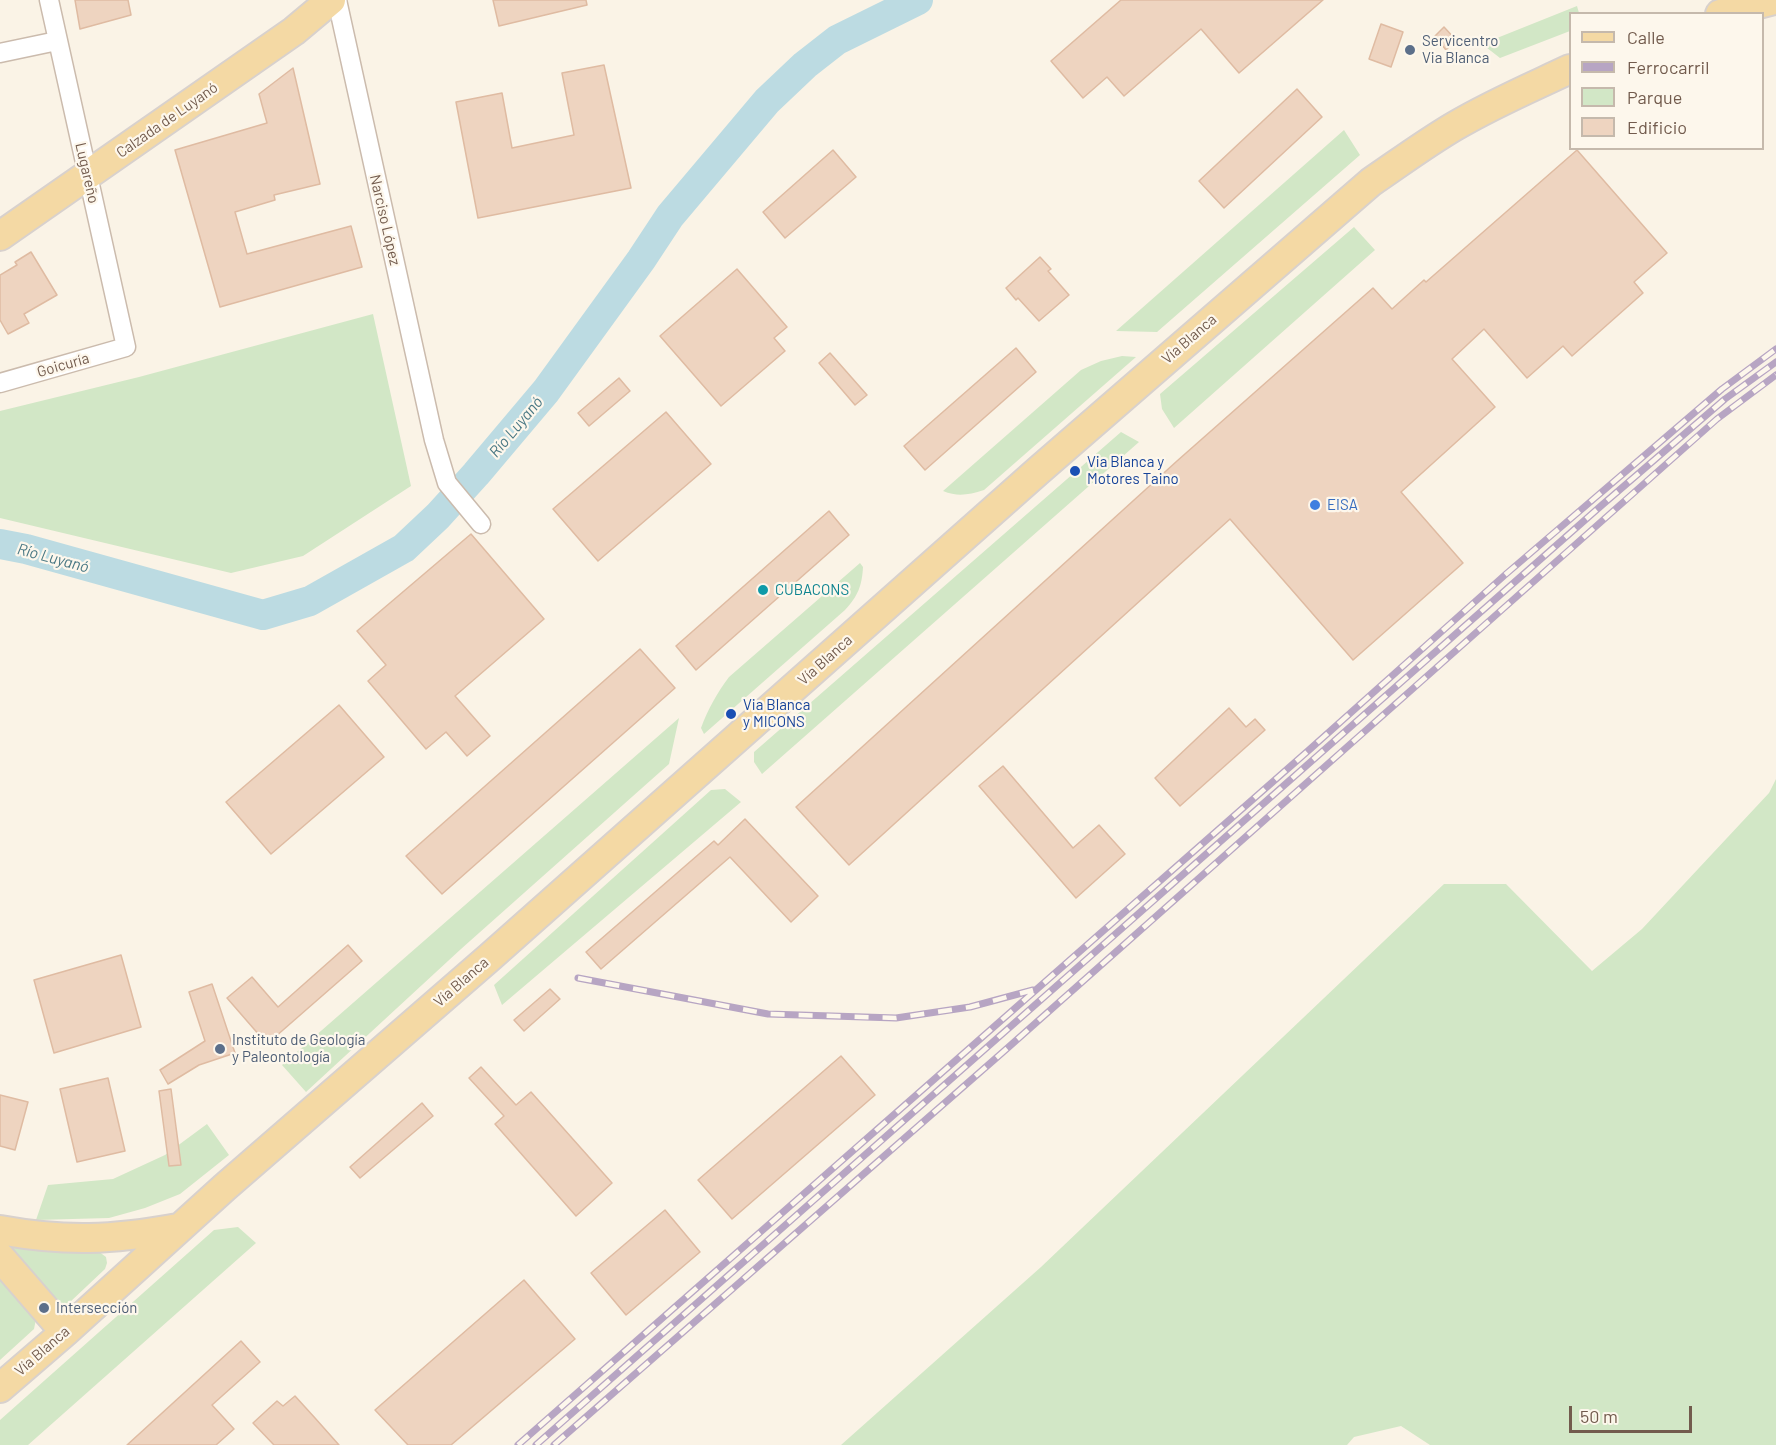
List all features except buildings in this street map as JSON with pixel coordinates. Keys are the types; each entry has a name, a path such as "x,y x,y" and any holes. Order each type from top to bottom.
{"main road":[{"name":"Calzada de Luyanó","path":"0,236 294,31 331,0"},
{"path":"1726,12 1774,0"},
{"name":"Vía Blanca","path":"0,1388 65,1332 178,1228 490,957 1103,414 1371,183 1419,148 1456,125 1569,69"},
{"path":"0,1230 68,1239 131,1236 178,1228"},
{"path":"0,1257 65,1332"}],"street":[{"name":"Lugareño","path":"49,0 126,347"},
{"name":"Narciso López","path":"337,0 434,440 447,483 481,524"},
{"path":"0,53 57,41"},
{"name":"Goicuría","path":"0,382 126,347"}],"green space":[{"path":"1577,6 1579,12 1569,12 1569,31 1500,58 1482,44"},
{"path":"1344,130 1360,155 1157,332 1116,331"},
{"path":"1354,227 1375,250 1174,428 1162,409 1160,394"},
{"path":"373,314 411,486 303,556 231,573 0,518 0,411 139,377"},
{"path":"1122,356 1136,357 984,490 963,495 943,491 1081,370 1101,361"},
{"path":"1121,432 1139,442 762,774 754,762 754,752"},
{"path":"860,563 863,567 862,580 856,595 845,610 704,734 701,728 707,714 729,677"},
{"path":"679,718 669,764 461,949 306,1092 282,1065"},
{"path":"1776,779 1776,1445 1430,1445 1401,1426 1354,1437 1347,1445 841,1445 1041,1267 1444,884 1506,884 1592,971 1642,929 1769,793"},
{"path":"725,789 741,802 502,1005 494,985 711,790"},
{"path":"207,1124 229,1155 180,1194 145,1208 109,1218 36,1220 48,1185 113,1179 165,1155"},
{"path":"238,1227 256,1243 28,1445 0,1445 0,1420 214,1230"},
{"path":"14,1246 98,1251 106,1257 107,1263 105,1269 62,1307 14,1252"},
{"path":"0,1275 36,1319 34,1329 0,1360"}],"waterway":[{"name":"Río Luyanó","path":"0,544 26,549 263,615 310,601 404,548 438,516 476,474 546,391 670,216 767,101 805,65 837,40 918,0"}],"railway":[{"path":"518,1445 1506,574 1722,389 1776,349"},
{"path":"536,1445 1602,505 1725,399 1776,362"},
{"path":"554,1445 1003,1052 1717,419 1776,375"},
{"path":"578,978 768,1014 896,1018 970,1007 1033,990"}],"place":[{"name":"Servicentro Via Blanca","path":"1410,50"},
{"name":"Via Blanca y Motores Taino","path":"1075,471"},
{"name":"EISA","path":"1315,505"},
{"name":"CUBACONS","path":"763,590"},
{"name":"Via Blanca y MICONS","path":"731,714"},
{"name":"Instituto de Geología y Paleontología","path":"220,1049"},
{"name":"Intersección","path":"44,1308"}]}
